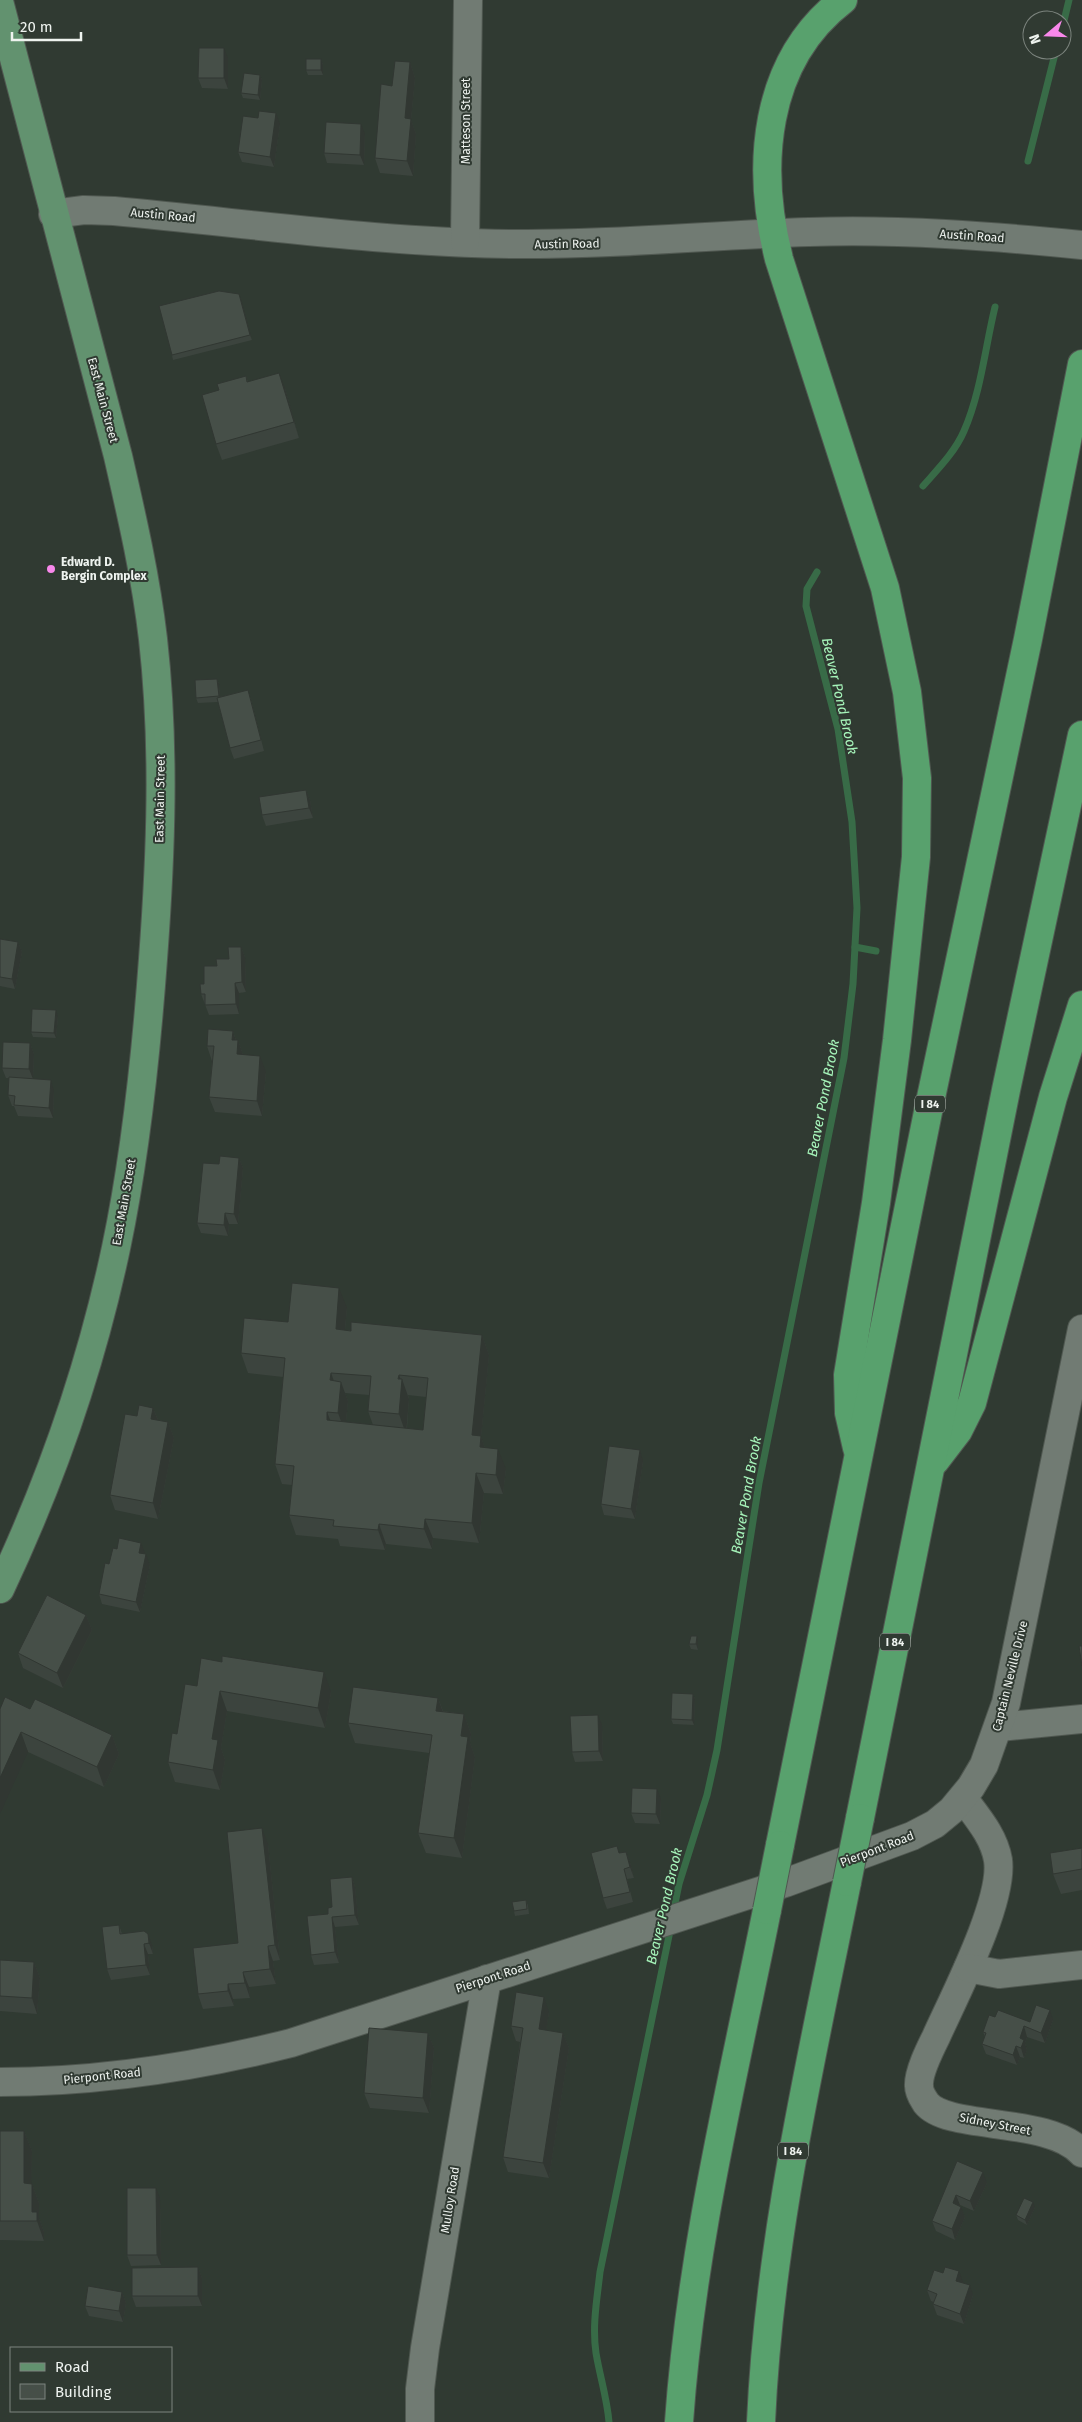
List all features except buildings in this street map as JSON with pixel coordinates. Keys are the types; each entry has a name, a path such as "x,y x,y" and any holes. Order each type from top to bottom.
{"highway":[{"path":"843,0 819,22 802,42 786,70 777,94 770,127 766,181 772,234 786,284 885,588 907,692 917,778 916,857 898,1040 878,1194 848,1375 849,1413 859,1457"},
{"name":"I 84","path":"679,2422 688,2328 698,2258 929,1107 1028,639 1082,364"},
{"name":"I 84","path":"761,2422 771,2308 785,2198 1006,1090 1082,735"},
{"path":"931,1466 958,1431 972,1403 1048,1114 1082,1004"}],"main road":[{"name":"East Main Street","path":"0,5 53,214 118,456 146,587 153,638 159,716 160,836 156,922 144,1065 116,1247 95,1334 72,1410 33,1517 0,1589"}],"street":[{"name":"Matteson Street","path":"465,242 468,0"},
{"name":"Austin Road","path":"53,214 84,210 114,211 465,242 516,244 624,242 811,232 946,234 1072,244"},
{"name":"Captain Neville Drive","path":"963,1798 984,1765 999,1727 1025,1616 1082,1329"},
{"path":"999,1727 1082,1719"},
{"path":"963,1798 993,1840 998,1861 997,1882 992,1905 968,1968 999,1974 1082,1965"},
{"name":"Pierpont Road","path":"0,2082 79,2079 139,2073 259,2051 308,2038 785,1883 912,1836 944,1817 963,1798"},
{"name":"Sidney Street","path":"968,1968 928,2054 918,2085 920,2094 928,2105 945,2114 970,2120 1018,2126 1058,2138 1082,2154"},
{"name":"Mulloy Road","path":"420,2422 420,2389 425,2348 486,1979"}],"waterway":[{"name":"Beaver Pond Brook","path":"1067,10 1069,0"},
{"name":"Beaver Pond Brook","path":"1028,161 1053,60"},
{"name":"Beaver Pond Brook","path":"923,486 951,453 964,431 975,401 995,307"},
{"name":"Beaver Pond Brook","path":"673,1913 679,1884 707,1795 717,1750 759,1483 844,1058 853,984 857,908 852,822 838,729 806,606 807,589 817,572"},
{"path":"855,947 876,951"},
{"name":"Beaver Pond Brook","path":"609,2422 595,2343 595,2312 600,2272 671,1926"}],"place":[{"name":"Edward D. Bergin Complex","path":"51,569"}]}
